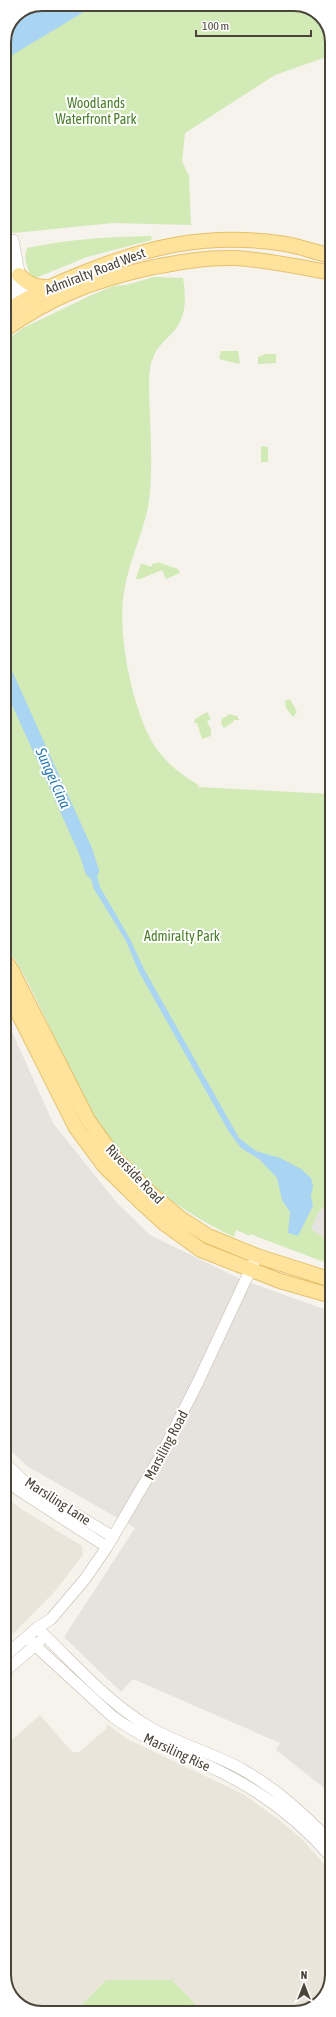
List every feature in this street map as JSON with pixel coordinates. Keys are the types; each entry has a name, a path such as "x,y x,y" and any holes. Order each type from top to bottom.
{"main road":[{"name":"Admiralty Road West","path":"24,308 48,288 115,260 158,247 201,241 240,240 280,243 325,254"},
{"name":"Admiralty Road West","path":"24,308 92,283 116,276 189,260 234,258 272,261 325,272"},
{"path":"18,275 31,285 38,288 48,288"},
{"path":"11,311 24,308"},
{"path":"11,322 24,308"},
{"name":"Riverside Road","path":"11,970 88,1120 116,1158 150,1193 180,1218 208,1236 257,1256 325,1278"},
{"name":"Riverside Road","path":"11,999 76,1128 105,1167 142,1203 184,1238 201,1250 280,1281 325,1294"}],"street":[{"path":"11,253 18,275 24,308"},
{"path":"11,282 12,292 24,308"},
{"name":"Marsiling Road","path":"11,1664 31,1642 37,1628 52,1619 85,1579 107,1547 139,1495 171,1436 257,1256"},
{"name":"Marsiling Lane","path":"11,1468 26,1482 113,1537"},
{"name":"Marsiling Lane","path":"11,1484 107,1547"},
{"name":"Marsiling Road","path":"11,1653 46,1636 52,1619"},
{"name":"Marsiling Rise","path":"37,1628 126,1711 147,1726 243,1769 275,1791 309,1819 325,1836"},
{"name":"Marsiling Rise","path":"31,1642 109,1714 128,1728 220,1772 266,1798 301,1826 325,1851"}],"shaded area":[{"path":"11,1030 53,1123 117,1203 150,1235 240,1279 325,1309 325,1788 276,1750 280,1743 133,1679 121,1692 64,1637 135,1528 27,1466 11,1451"},
{"path":"325,1206 325,1219 323,1221 325,1222 325,1238 311,1229 319,1211"},
{"path":"11,1501 82,1546 83,1555 56,1590 11,1636"},
{"path":"40,1715 72,1752 79,1752 106,1729 107,1724 127,1739 243,1794 278,1819 301,1838 325,1865 325,1979 321,1990 313,2000 298,2006 197,2006 172,1980 106,1980 81,2006 40,2006 29,2003 20,1997 14,1988 11,1979 11,1741"}],"green space":[{"name":"Woodlands Waterfront Park","path":"83,11 296,11 306,13 316,20 322,29 325,38 325,57 275,75 185,133 182,161 189,176 191,225 113,223 11,233 11,55"},
{"path":"151,236 152,240 87,257 33,279 26,264 25,256 27,248 58,242 89,239"},
{"name":"Admiralty Park","path":"154,277 183,278 185,292 181,319 174,331 157,350 150,368 151,471 149,501 144,524 126,580 122,609 128,670 139,712 146,730 154,745 163,757 174,768 199,785 197,787 325,794 325,1262 236,1230 234,1237 210,1225 167,1197 131,1165 100,1126 81,1095 31,988 11,954 11,337 23,328 94,294 113,286 126,285"},
{"path":"221,351 238,351 240,364 219,359"},
{"path":"266,354 276,354 276,363 258,364 258,357"},
{"path":"261,446 268,447 268,462 261,462"},
{"path":"157,562 178,569 180,573 166,579 162,570 140,579 136,579 141,563 151,567 153,563 156,564"},
{"path":"290,699 297,712 293,717 286,708 285,701"},
{"path":"207,712 211,719 207,721 211,730 211,736 202,739 197,723 194,723 195,719"},
{"path":"229,714 237,716 239,720 234,720 224,728 221,724 222,718"},
{"path":"106,1980 172,1980 197,2006 81,2006"}],"water":[{"path":"42,11 85,11 11,56 13,30 25,16 30,13"},
{"path":"90,851 100,887 130,939 144,969 239,1138 256,1151 280,1158 301,1169 311,1178 313,1186 311,1196 313,1206 298,1236 288,1233 290,1212 282,1200 277,1178 259,1159 241,1148 229,1132 139,972 126,941 94,889 83,853"}],"waterway":[{"name":"Sungei Cina","path":"11,686 86,852 92,871"}]}
